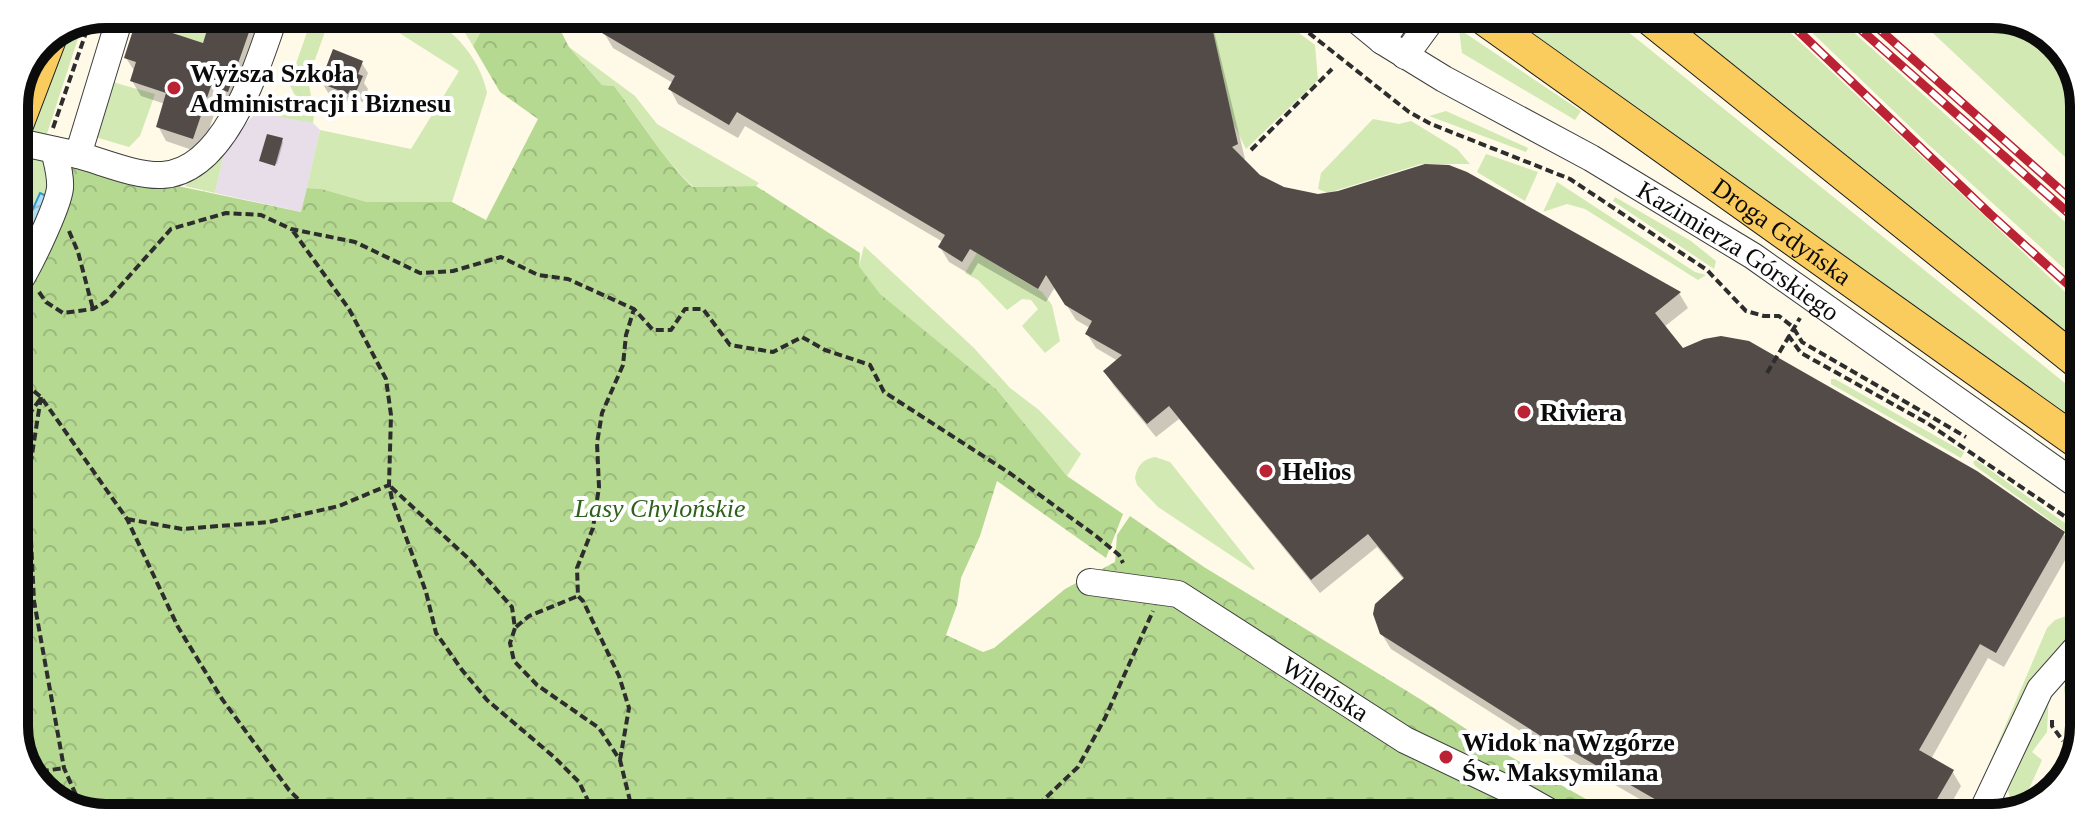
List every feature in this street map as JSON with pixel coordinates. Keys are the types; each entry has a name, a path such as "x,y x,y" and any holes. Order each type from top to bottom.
{"main road":[{"name":"Droga Gdyńska","path":"1497,28 2070,437"},
{"path":"1661,28 2070,356"},
{"path":"29,94 41,62"}],"street":[{"path":"28,262 59,194 59,151 115,28"},
{"path":"28,144 161,175 186,168 203,156 231,122 253,81 271,28"},
{"name":"Kazimierza Górskiego","path":"1366,28 1405,56 1591,158 1753,256 2070,494"},
{"path":"1382,41 1391,28"},
{"path":"1405,56 1425,28"},
{"name":"Wileńska","path":"1090,582 1178,594 1405,740 1536,804"},
{"path":"1986,804 2040,689 2070,655"}],"path":[{"path":"1303,28 1419,119 1570,179 1707,270 1746,311 1779,316 1793,327 1802,342 1967,438"},
{"path":"59,151 88,30"},
{"path":"1251,150 1332,69"},
{"path":"59,194 93,309"},
{"path":"28,289 63,313 93,309 107,301 171,229 226,213 261,215 291,229 355,242 420,273 453,271 501,257 538,275 568,279 634,309 653,330 671,330 685,309 703,309 730,345 773,352 802,337 825,350 870,365 884,392 1011,474 1119,555 1147,592 1146,631 1105,718 1078,767 1039,804"},
{"path":"291,229 349,309 386,379 391,415 389,485 426,592 436,633 487,700 579,782 590,804"},
{"path":"620,760 629,708 619,676 578,596 577,568 593,528 599,487 597,443 602,413 623,365 626,335 634,309"},
{"path":"1767,373 1800,318"},
{"path":"1788,335 1801,353 1927,423 2070,520"},
{"path":"28,386 41,397 127,519 178,627 222,699 289,790 303,804"},
{"path":"28,415 41,397"},
{"path":"41,397 28,480 34,601 64,768 77,798"},
{"path":"127,519 182,529 269,522 339,506 389,485"},
{"path":"389,485 470,560 512,607 515,628 510,643 514,661 537,685 599,728 620,760 631,804"},
{"path":"515,628 529,616 578,596"},
{"path":"42,771 64,768"}],"shaded area":[{"path":"275,115 313,123 320,130 302,212 215,193 226,144 253,116"}],"green space":[{"path":"167,28 208,28 203,43 166,31"},
{"path":"308,28 326,28 308,79 311,96 318,99 317,104 295,95 289,84"},
{"path":"391,28 445,28 472,57 484,81 487,93 452,202 367,202 322,189 307,188 320,130 411,149 459,71"},
{"path":"462,28 483,28 473,46"},
{"name":"Lasy Chylońskie","path":"483,28 559,28 569,47 602,85 614,86 661,151 692,187 756,186 860,253 859,266 880,294 997,390 1067,476 1123,514 1106,558 997,481 980,536 961,578 957,605 946,635 983,652 994,648 1065,589 1115,562 1117,535 1130,516 1204,567 1497,749 1595,804 106,804 81,800 58,788 38,765 28,731 28,281 63,202 69,163 301,212 307,188 322,189 367,202 452,202 486,220 538,119 500,92 473,46"},
{"path":"1212,28 1292,28 1315,45 1318,80 1246,149 1233,123"},
{"path":"1522,28 1623,28 2070,387 2070,423"},
{"path":"1688,28 1785,28 2070,297 2070,339"},
{"path":"1807,28 1849,28 2070,226 2070,274"},
{"path":"1928,28 2003,29 2027,36 2040,44 2054,58 2069,90 2070,162"},
{"path":"1459,29 1581,111 1575,120 1462,53"},
{"path":"80,33 44,143 33,133 62,41"},
{"path":"569,47 635,96 657,124 759,183 756,186 693,187 661,151 614,86 602,85"},
{"path":"111,76 116,83 155,94 140,136 129,147 95,137"},
{"path":"272,108 314,116 313,123 270,115"},
{"path":"1446,111 1528,148 1526,152 1429,116"},
{"path":"1373,119 1399,124 1411,121 1457,149 1470,164 1421,164 1328,193 1318,189 1321,173"},
{"path":"226,144 215,193 185,186 222,148"},
{"path":"1486,154 1538,172 1525,201 1477,172"},
{"path":"28,158 46,159 51,178 28,243"},
{"path":"1557,182 1695,272 1706,275 1698,280 1585,209 1567,204 1543,212"},
{"path":"1615,197 1691,241 1716,261 1714,269 1613,201"},
{"path":"864,246 974,348 1010,388 1039,410 1081,454 1067,476 997,390 880,295 859,266"},
{"path":"977,253 1042,292 1052,305 1060,341 1045,353 1022,326 1038,309 1031,300 1022,299 1007,310 978,280 965,273"},
{"path":"1831,379 1964,452 1961,458 1831,384"},
{"path":"1155,457 1170,462 1255,569 1158,507 1137,485 1135,478 1139,467 1147,459"},
{"path":"1976,460 2069,526 2066,532 1975,466 1973,462"},
{"path":"2070,615 2070,641 1972,804 2047,628 2055,620"},
{"path":"2070,681 2070,716 2067,714 2064,687"},
{"path":"2049,692 2047,732 2032,752 2042,760 2028,791 2016,799 2010,797 2007,788"}],"water":[{"path":"40,193 53,199 28,258 28,220"}],"building":[{"path":"134,28 157,28 203,43 208,28 250,28 228,92 211,86 193,139 156,127 166,93 130,81 136,62 124,58"},
{"name":"Riviera","path":"605,28 1212,28 1238,144 1232,147 1260,175 1284,187 1318,194 1338,191 1425,164 1449,165 1467,172 1681,292 1655,313 1683,348 1721,336 1749,341 1977,471 2065,532 1996,653 1980,644 1919,750 1954,770 1934,804 1663,804 1544,738 1380,634 1373,614 1375,604 1404,578 1368,534 1311,580 1169,406 1147,424 1103,371 1122,355 1085,334 1092,321 1065,305 1046,275 1038,289 970,249 962,262 938,247 945,235 737,112 729,125 668,89 675,76 602,33"},
{"path":"333,49 363,61 358,74 363,76 356,92 350,90 348,94 320,83"},
{"path":"267,134 283,138 275,166 259,161"}],"railway":[{"path":"1795,28 2070,286"},
{"path":"1859,28 2070,215"},
{"path":"1878,28 2070,198"}],"place":[{"name":"Wyższa Szkoła Administracji i Biznesu","path":"174,88"},
{"name":"Riviera","path":"1524,412"},
{"name":"Helios","path":"1266,471"},
{"name":"Widok na Wzgórze Św. Maksymilana","path":"1446,757"}]}
